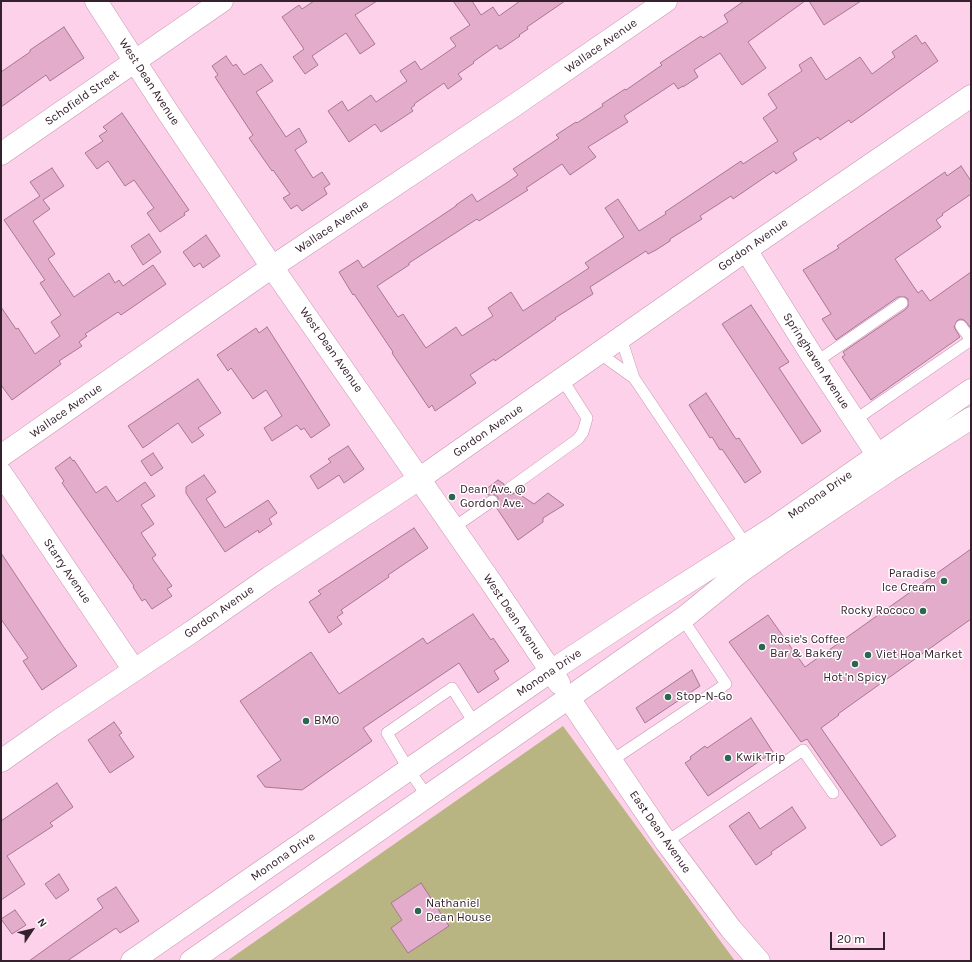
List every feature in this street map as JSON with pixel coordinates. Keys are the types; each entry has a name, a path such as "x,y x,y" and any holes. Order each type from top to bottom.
{"street":[{"name":"West Dean Avenue","path":"96,1 167,111 272,267 453,528 568,698"},
{"name":"Schofield Street","path":"1,154 222,1"},
{"name":"Wallace Avenue","path":"1,456 272,267 512,107 666,1"},
{"name":"Gordon Avenue","path":"1,761 270,577 419,479 746,250 971,96"},
{"name":"Springhaven Avenue","path":"746,250 816,362 883,463"},
{"name":"Monona Drive","path":"191,961 682,618 883,463 971,390"},
{"name":"Monona Drive","path":"132,961 475,724 650,606 776,526 883,463 971,418"},
{"name":"Starry Avenue","path":"1,473 134,670"},
{"name":"East Dean Avenue","path":"568,698 666,842 731,929 759,961"}],"lane":[{"path":"816,362 902,302"},
{"path":"855,420 971,340 961,326"},
{"path":"621,338 634,378 746,545"},
{"path":"599,353 634,378"},
{"path":"510,488 578,439 586,426 586,414 562,379"},
{"path":"453,528 492,501"},
{"path":"611,761 726,684 682,618"},
{"path":"427,796 409,770 387,733 452,688 475,724"},
{"path":"666,842 803,750 833,793"}],"shaded area":[{"path":"563,726 735,961 227,961"}],"building":[{"path":"314,1 377,1 355,15 375,44 360,54 346,33 312,56 318,65 305,74 293,57 304,49 282,17 299,5 302,9"},
{"path":"453,1 472,1 481,15 493,7 499,16 520,1 565,1 527,27 528,29 519,35 520,36 501,49 499,49 497,45 473,62 474,63 458,74 462,79 448,89 444,83 414,104 415,105 411,108 413,111 381,132 375,124 349,142 328,111 342,101 348,111 371,95 376,102 407,81 400,71 415,61 421,70 456,46 450,38 470,25"},
{"path":"744,1 805,1 748,42 766,68 742,85 720,53 694,70 698,77 683,87 678,89 674,83 624,116 628,122 588,147 596,157 570,175 562,164 526,188 528,190 479,221 477,219 409,263 409,265 377,286 398,317 403,314 426,348 456,327 462,336 493,316 488,308 511,292 523,311 589,268 585,263 624,237 605,208 618,199 639,231 666,214 665,212 741,161 743,164 778,141 763,118 777,108 768,94 802,71 799,65 811,57 826,80 860,57 872,74 895,57 892,52 916,35 922,44 925,42 938,61 851,123 849,120 820,140 818,137 793,153 797,160 776,174 774,171 733,199 731,196 700,216 702,219 670,239 670,241 648,254 646,251 590,287 593,294 555,318 556,319 495,361 494,359 470,375 476,383 435,411 432,405 429,408 339,272 358,260 363,268 472,194 477,202 508,182 518,175 513,169 559,138 556,135 603,106 602,104 625,89 626,90 662,65 660,63 701,36 703,38 728,22 724,15"},
{"path":"809,1 861,1 824,25"},
{"path":"64,27 84,58 50,81 46,75 1,107 1,72"},
{"path":"226,56 233,66 236,64 244,75 261,64 273,81 256,92 286,137 299,128 307,142 295,150 313,178 322,172 330,184 324,188 327,194 302,211 297,205 291,209 283,198 290,194 249,138 253,135 215,77 218,75 212,66"},
{"path":"122,113 189,210 184,213 185,215 160,232 147,213 154,208 134,180 125,186 108,161 97,169 85,153 103,141 99,136 107,131 103,127"},
{"path":"961,166 971,181 971,194 942,214 943,215 936,220 941,227 895,259 918,293 922,290 930,301 971,272 971,328 964,320 960,319 957,321 954,327 960,337 871,400 842,357 845,355 843,352 906,309 908,306 908,299 905,297 898,297 836,340 822,319 831,314 803,270 839,248 837,246 945,172 947,176"},
{"path":"52,168 64,186 43,200 50,209 33,221 55,254 48,259 74,297 109,273 115,283 119,280 123,286 153,265 166,284 121,315 118,312 85,334 87,336 79,342 82,346 59,361 61,364 12,400 1,385 1,307 16,329 18,328 35,354 60,336 51,322 61,315 40,283 45,280 4,220 40,196 30,182"},
{"path":"149,234 161,252 143,265 131,246"},
{"path":"206,235 220,256 203,268 200,263 194,267 183,252"},
{"path":"751,305 789,362 779,368 821,431 802,444 722,324"},
{"path":"267,327 330,425 311,438 304,428 301,430 297,425 272,441 264,428 282,416 266,390 253,399 231,368 228,371 217,355 256,328 259,333"},
{"path":"198,379 221,413 198,428 204,435 192,443 178,423 143,448 128,426"},
{"path":"706,393 736,439 739,438 761,472 745,483 722,449 720,450 712,437 710,438 689,405"},
{"path":"348,446 364,469 344,483 339,475 318,489 310,476 331,462 328,459"},
{"path":"153,453 163,468 151,476 141,461"},
{"path":"70,457 73,461 74,460 96,493 106,486 117,502 145,482 155,496 141,505 154,524 141,533 156,555 152,558 172,586 167,589 172,596 152,609 145,599 142,601 133,587 134,586 62,483 64,481 55,468"},
{"path":"204,475 216,492 206,499 225,528 268,500 277,513 269,519 272,524 259,533 258,530 225,552 186,493 186,487"},
{"path":"498,480 504,484 503,489 508,494 511,495 516,492 534,504 548,493 564,505 543,518 543,522 518,540 496,507 498,504 498,497 495,495 488,495 485,490"},
{"path":"414,528 428,548 388,575 389,577 341,610 343,613 337,617 342,624 329,633 309,602 321,594 318,591"},
{"path":"971,549 971,619 838,714 839,715 821,728 896,836 881,846 807,739 801,742 729,642 768,615 805,667"},
{"path":"1,553 77,666 42,690 23,661 28,658 1,619"},
{"path":"473,614 491,640 493,638 509,661 494,671 499,679 478,693 459,663 363,728 372,741 302,790 265,787 257,776 281,760 240,701 311,652 339,694 423,638 427,644"},
{"name":"Stop-N-Go","path":"692,670 700,686 645,723 636,708"},
{"name":"Kwik Trip","path":"751,718 773,752 708,796 685,763 691,759 690,757 705,746 707,748"},
{"path":"114,722 122,733 119,735 134,757 110,773 88,740"},
{"path":"57,783 73,807 50,823 53,826 7,856 25,884 1,900 1,821"},
{"path":"792,807 806,828 771,852 772,854 756,865 729,826 749,812 760,829"},
{"path":"59,874 69,890 56,899 45,884"},
{"name":"Nathaniel Dean House","path":"421,883 449,926 408,953 391,928 402,920 391,903"},
{"path":"116,887 139,921 120,933 116,928 67,961 29,961 103,908 97,899"},
{"path":"15,910 26,925 12,934 1,919"}],"place":[{"name":"Dean Ave. @ Gordon Ave.","path":"452,497"},
{"name":"Paradise Ice Cream","path":"944,581"},
{"name":"Rocky Rococo","path":"923,611"},
{"name":"Rosie's Coffee Bar & Bakery","path":"762,647"},
{"name":"Viet Hoa Market","path":"868,655"},
{"name":"Hot 'n Spicy","path":"855,664"},
{"name":"Stop-N-Go","path":"668,697"},
{"name":"BMO","path":"306,721"},
{"name":"Kwik Trip","path":"728,758"},
{"name":"Nathaniel Dean House","path":"418,911"}]}
